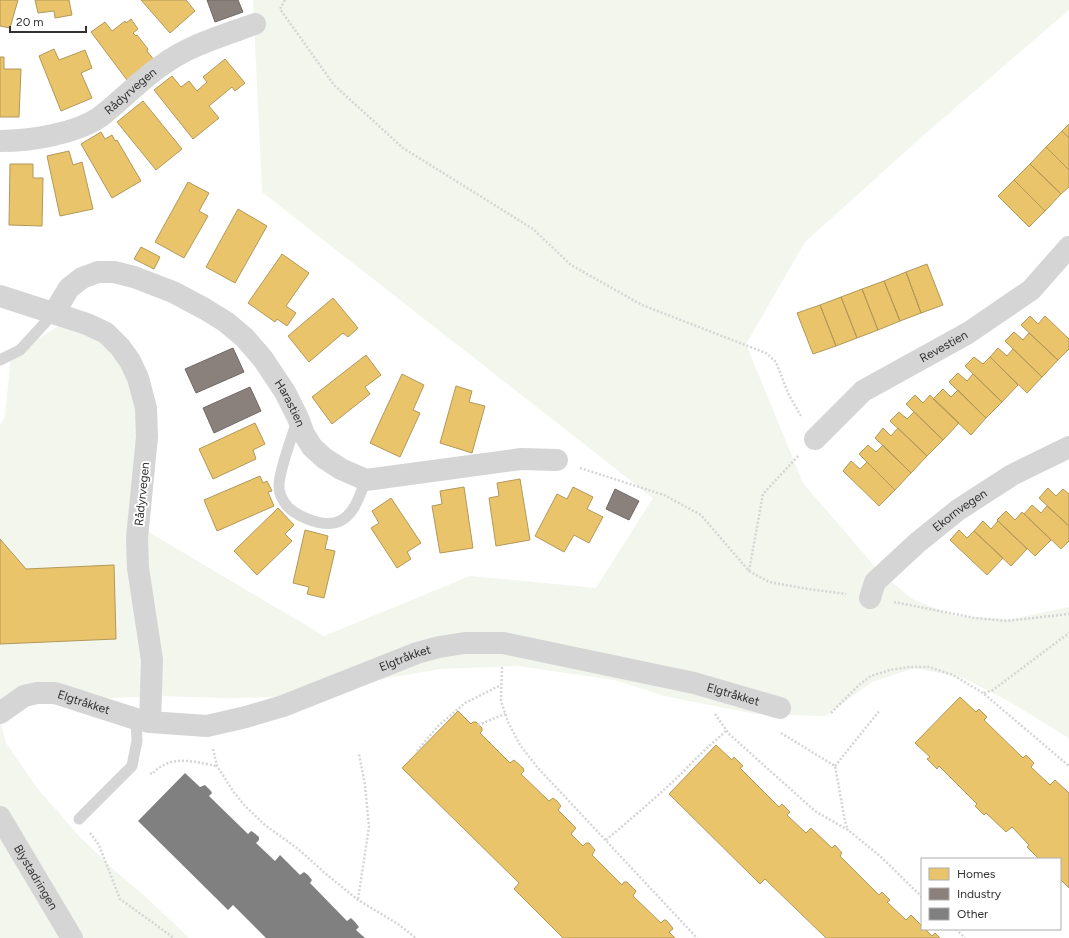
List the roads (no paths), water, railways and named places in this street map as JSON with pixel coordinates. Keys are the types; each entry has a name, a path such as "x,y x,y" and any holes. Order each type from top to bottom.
{"street":[{"name":"Rådyrvegen","path":"0,141 14,141 67,132 99,117 160,66 195,45 255,24"},
{"name":"Revestien","path":"815,439 863,391 968,333 1031,290 1069,247"},
{"name":"Harastien","path":"54,313 69,288 82,278 98,272 114,272 134,277 172,292 205,309 226,322 245,338 268,366 285,392 304,434 312,447 324,458 341,469 366,480"},
{"name":"Rådyrvegen","path":"0,296 87,324 106,333 120,347 130,361 138,378 146,408 147,437 137,538 138,568 152,660 143,720"},
{"name":"Ekornvegen","path":"870,598 875,582 917,543 958,510 1012,474 1069,447"},
{"path":"366,480 521,459 557,460"},
{"name":"Elgtråkket","path":"0,713 24,696 37,693 55,693 143,720 207,726 246,717 283,706 403,659 439,647 465,643 503,643 694,683 780,708"},
{"name":"Blystadringen","path":"0,817 72,938"}],"lane":[{"path":"0,360 20,350 54,313"},
{"path":"298,418 279,485 282,498 290,509 303,517 318,523 330,524 341,520 357,503 366,480"},
{"path":"79,818 132,766 143,720"}]}
